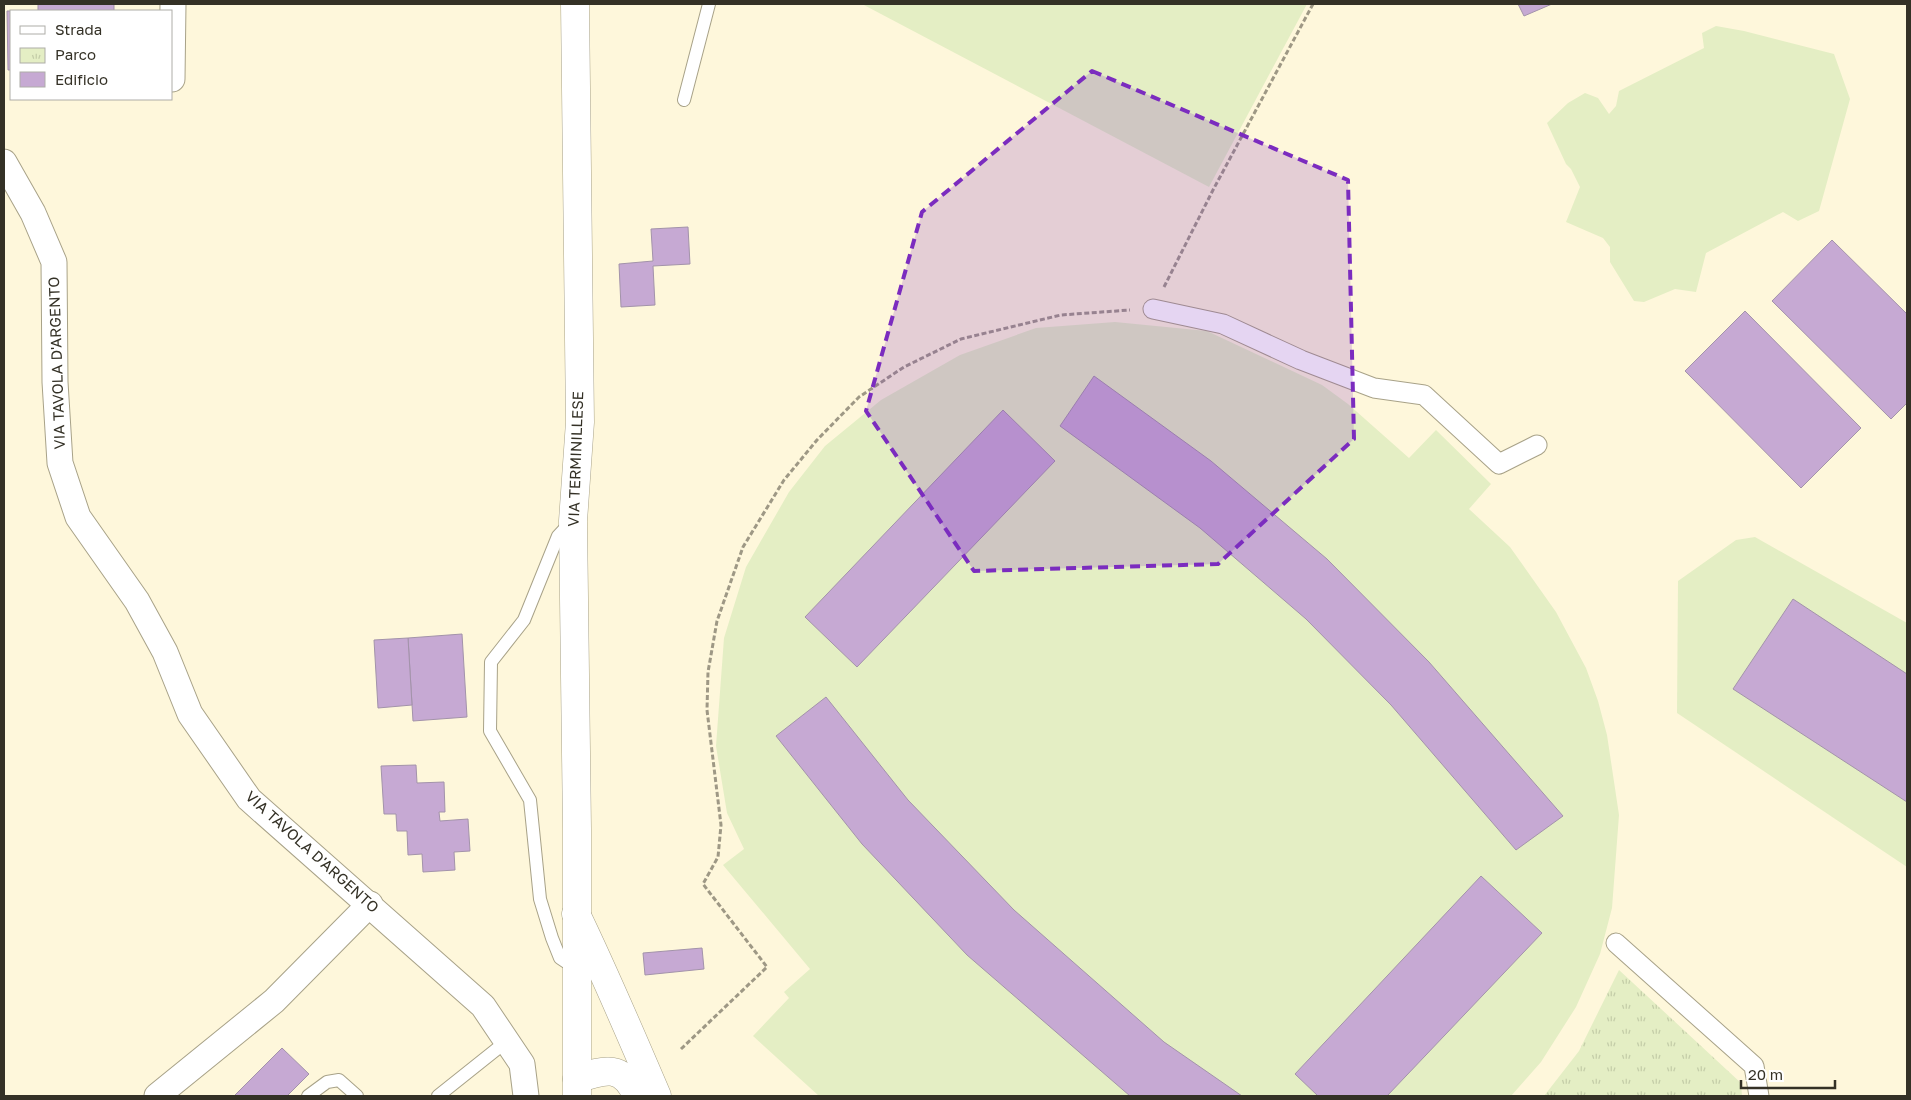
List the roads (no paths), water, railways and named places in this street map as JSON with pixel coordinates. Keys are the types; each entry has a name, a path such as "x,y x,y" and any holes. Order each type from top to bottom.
{"main road":[{"name":"VIA TERMINILLESE","path":"575,4 580,422 573,521 577,1088"},
{"path":"576,914 605,974 657,1096"},
{"path":"577,1088 603,1070 611,1071 620,1074 629,1083 637,1096"}],"street":[{"path":"172,79 173,4"},
{"name":"VIA TAVOLA D'ARGENTO","path":"4,162 33,213 54,262 55,382 60,463 78,517 137,601 165,652 190,714 249,798 483,1006 522,1064 526,1096"},
{"path":"1153,309 1223,324 1301,360 1374,388 1424,395 1498,464 1537,445"},
{"path":"157,1096 274,1001 370,904"},
{"path":"1616,943 1754,1066 1759,1096"}],"lane":[{"path":"684,100 710,4"},
{"path":"573,521 558,536 524,620 492,662 490,730 530,800 540,899 552,938 560,958 566,962 577,961"},
{"path":"438,1096 507,1041"},
{"path":"308,1096 327,1082 339,1080 357,1096"}]}
